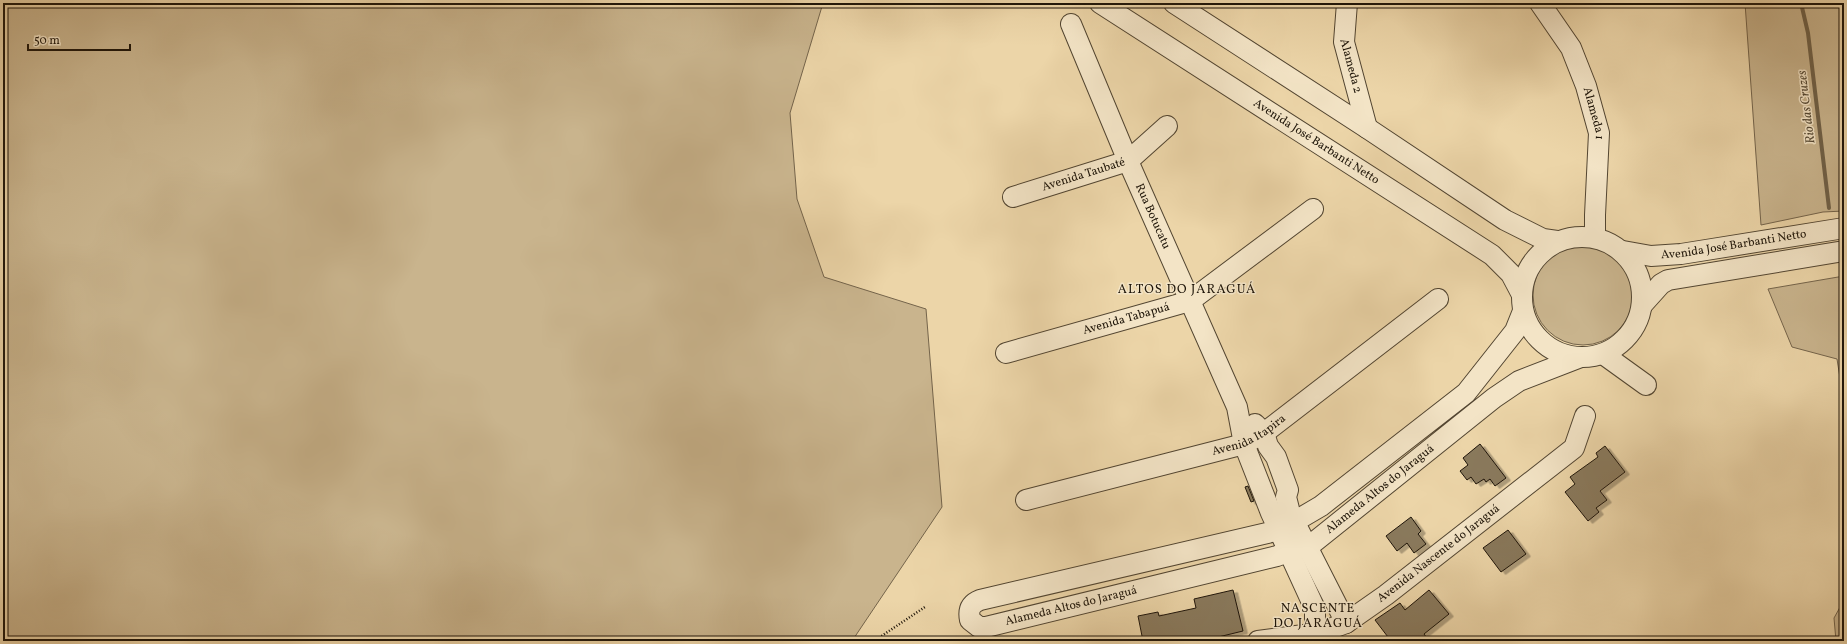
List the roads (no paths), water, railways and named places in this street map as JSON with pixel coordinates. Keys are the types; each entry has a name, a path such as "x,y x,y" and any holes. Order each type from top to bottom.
{"street":[{"name":"Avenida José Barbanti Netto","path":"1100,3 1492,255 1511,274 1522,302"},
{"path":"1174,3 1505,220 1543,239 1557,241"},
{"name":"Alameda 2","path":"1347,3 1344,42 1366,128"},
{"name":"Alameda 1","path":"1540,3 1571,48 1586,86 1599,133 1595,237"},
{"name":"Rua Botucatu","path":"1071,24 1128,161 1237,407 1244,444 1271,513 1287,526"},
{"name":"Avenida Taubaté","path":"1013,197 1128,161 1167,126"},
{"name":"Avenida Tabapuá","path":"1006,354 1190,301 1313,208"},
{"name":"Avenida José Barbanti Netto","path":"1623,252 1651,256 1681,254 1844,228"},
{"path":"1576,236 1595,237 1610,243 1623,252 1635,266 1642,285 1643,304 1638,320 1630,335 1618,346 1603,354 1581,357 1561,354 1544,344 1531,329 1522,302 1524,277 1532,262 1543,250 1557,241 1576,236"},
{"name":"Avenida José Barbanti Netto","path":"1643,304 1661,284 1668,280 1844,251"},
{"name":"Avenida Itapira","path":"1026,500 1266,439 1438,299"},
{"name":"Alameda Altos do Jaraguá","path":"1522,302 1515,331 1466,393 1321,506 1287,526 980,600 972,605 970,609 970,620 979,627 986,627 1296,552 1313,543 1494,398 1519,381 1581,357"},
{"path":"1603,354 1646,385"},
{"name":"Rua Botucatu","path":"1237,407 1266,439 1276,457 1288,490 1286,497 1287,526"},
{"name":"Avenida Nascente do Jaraguá","path":"1258,641 1317,626 1346,623 1386,595 1574,448 1585,416"},
{"path":"1287,526 1296,552 1346,623"},
{"path":"1296,552 1287,571 1306,612 1317,626"}],"waterway":[{"name":"Rio das Cruzes","path":"1801,3 1808,33 1829,208"}],"district":[{"name":"ALTOS DO JARAGUÁ","path":"1187,290"},
{"name":"NASCENTE DO JARAGUÁ","path":"1318,616"}]}
